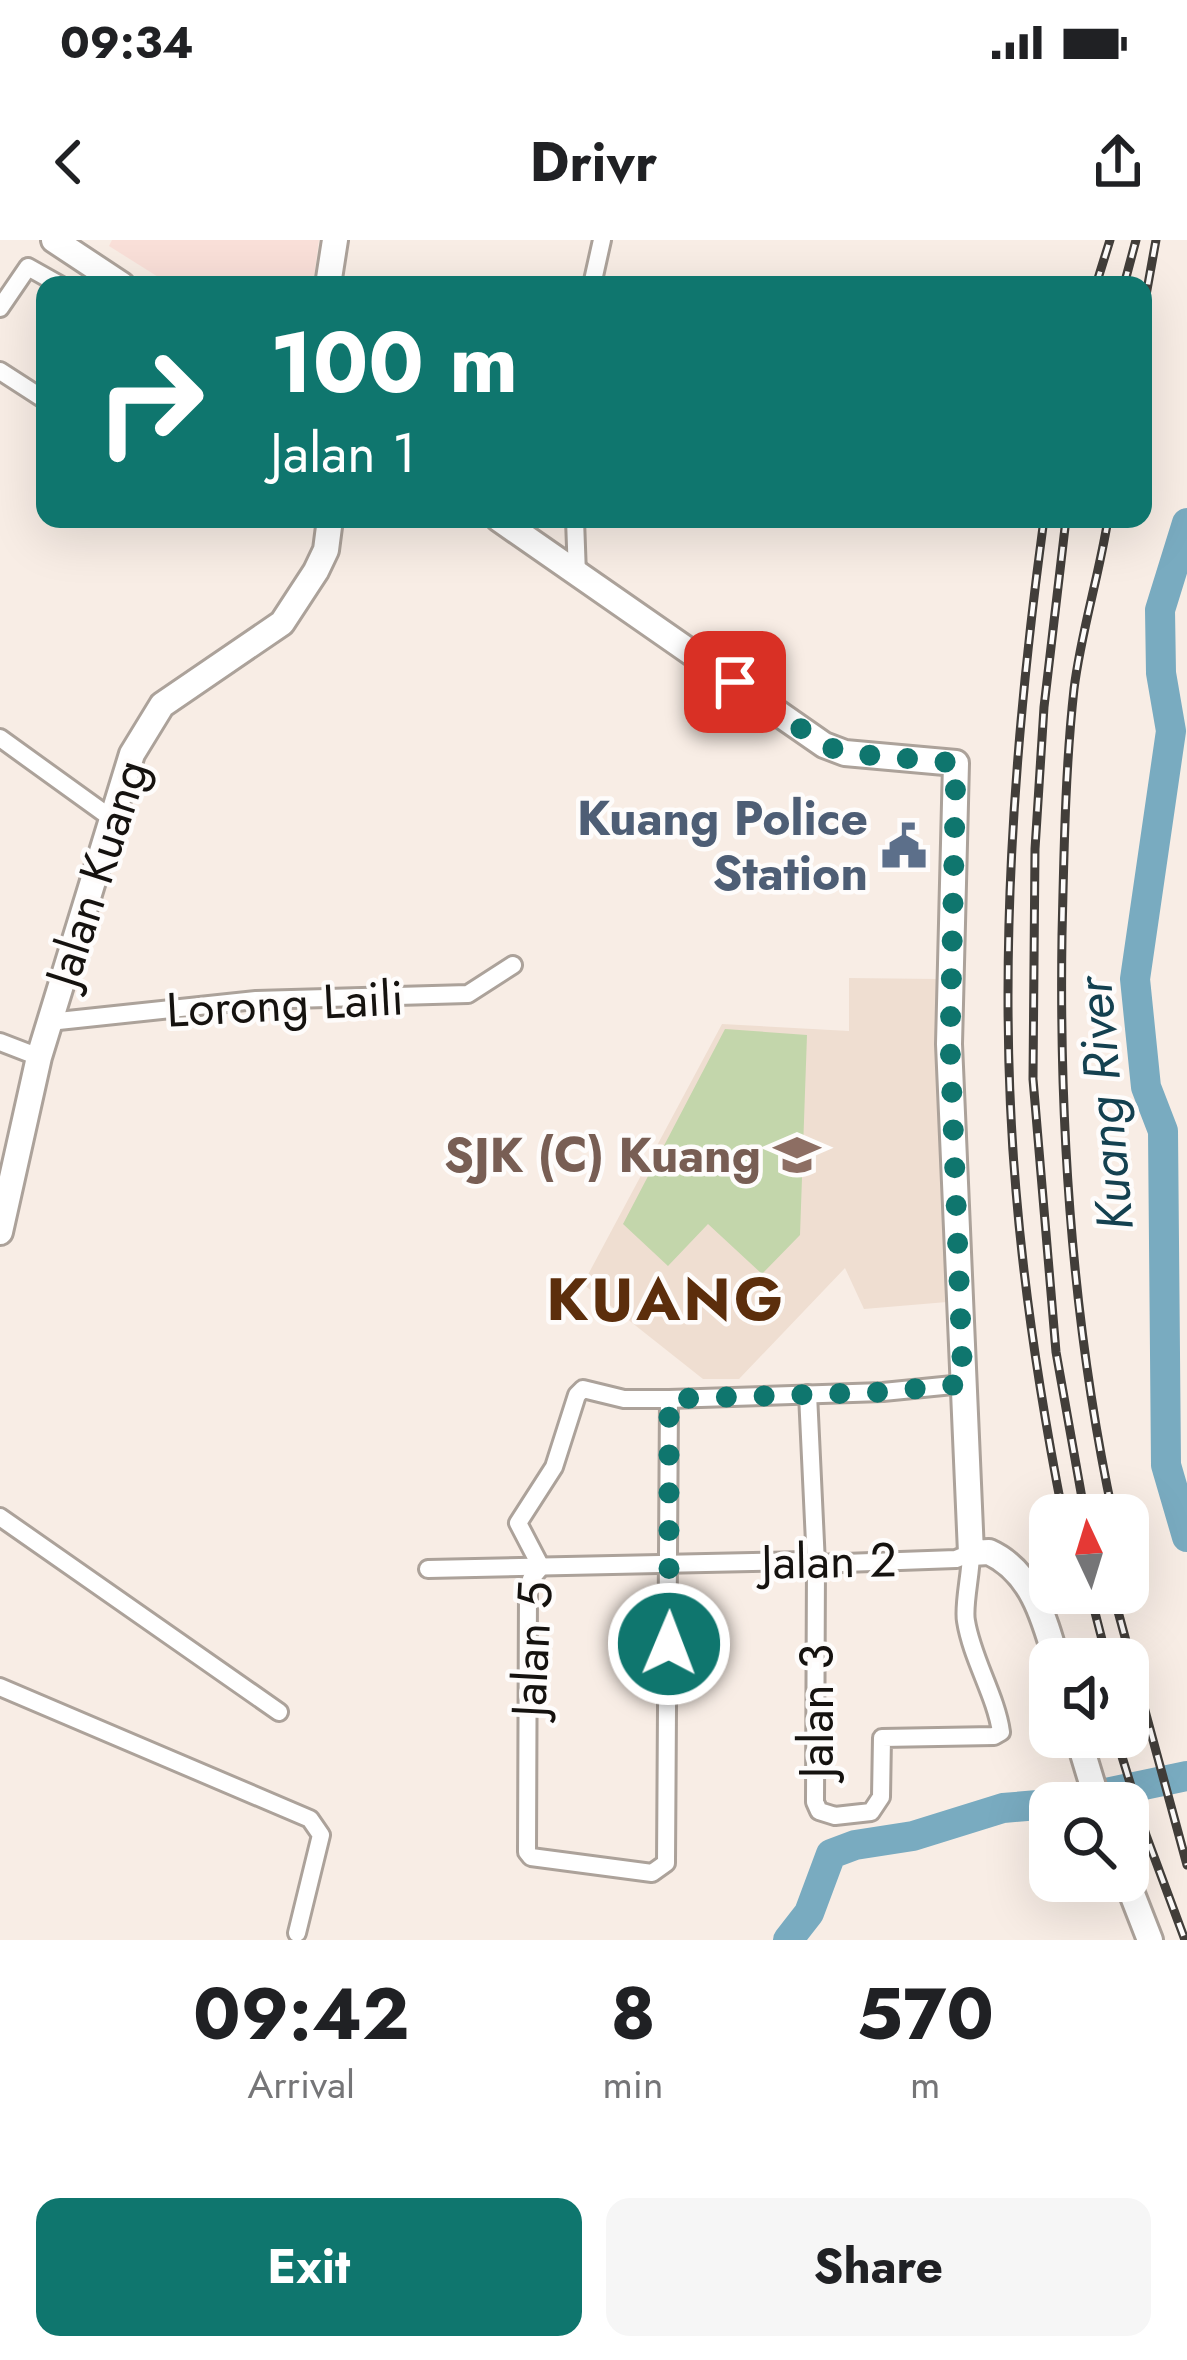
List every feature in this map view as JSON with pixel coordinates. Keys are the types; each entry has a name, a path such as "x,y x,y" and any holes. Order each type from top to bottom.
{"main road":[{"path":"54,240 108,276"},
{"path":"329,276 335,240"},
{"name":"Jalan Kuang","path":"0,1232 39,1057 132,754 162,705 282,623 326,550 328,528"},
{"path":"326,550 339,528"},
{"path":"512,528 824,745 845,753 956,763 950,1044 971,1553 989,1552 1021,1575 1050,1638"},
{"path":"1135,1902 1150,1940"}],"street":[{"path":"594,276 602,240"},
{"path":"0,270 36,278"},
{"path":"0,308 23,274"},
{"path":"0,371 36,394"},
{"path":"575,528 577,575"},
{"path":"0,738 111,818"},
{"name":"Lorong Laili","path":"50,1022 256,1000 468,994 513,964"},
{"path":"0,1042 39,1057"},
{"path":"670,1564 669,1399 963,1384"},
{"name":"Jalan 5","path":"669,1399 624,1399 583,1389 554,1466 518,1523 542,1567 528,1591 525,1847 531,1857 652,1873 666,1863 670,1564"},
{"name":"Jalan 3","path":"808,1394 816,1564 815,1802 819,1811 836,1816 871,1812 878,1806 882,1738 994,1736 1001,1732 964,1615 971,1588 971,1553"},
{"path":"0,1517 279,1712"},
{"name":"Jalan 2","path":"428,1569 816,1564 956,1558 971,1553"},
{"path":"0,1687 310,1819 320,1835 297,1933"}],"shaded area":[{"path":"112,240 319,240 314,276 157,276 109,246"},
{"name":"SJK (C) Kuang","path":"849,978 938,979 947,1302 864,1309 845,1268 739,1379 703,1379 583,1284 722,1024 849,1031"}],"green space":[{"path":"725,1029 807,1035 800,1235 762,1274 708,1224 668,1266 623,1224"}],"waterway":[{"name":"Kuang River","path":"1187,523 1160,610 1161,673 1171,731 1135,979 1146,1087 1163,1131 1166,1465 1187,1537"},
{"name":"Kuang River","path":"1149,1784 1187,1776"},
{"name":"Kuang River","path":"788,1940 809,1913 831,1854 855,1845 913,1836 1003,1808 1029,1806"}],"railway":[{"path":"1099,276 1110,240"},
{"path":"1126,276 1136,240"},
{"path":"1150,276 1156,240"},
{"path":"1043,528 1017,770 1008,1023 1024,1273 1059,1494"},
{"path":"1065,528 1044,707 1035,849 1033,1079 1056,1352 1081,1494"},
{"path":"1106,528 1071,720 1062,1008 1071,1227 1087,1371 1109,1494"},
{"path":"1095,1614 1102,1638"},
{"path":"1119,1614 1187,1865"},
{"path":"1122,1758 1185,1940"}],"place":[{"name":"Kuang Police Station","path":"904,846"},
{"name":"SJK (C) Kuang","path":"797,1155"}],"district":[{"name":"KUANG","path":"666,1299"}],"route":[{"path":"669,1644 669,1399 883,1392 963,1384 950,1044 956,763 845,753 824,745 735,682"}]}
